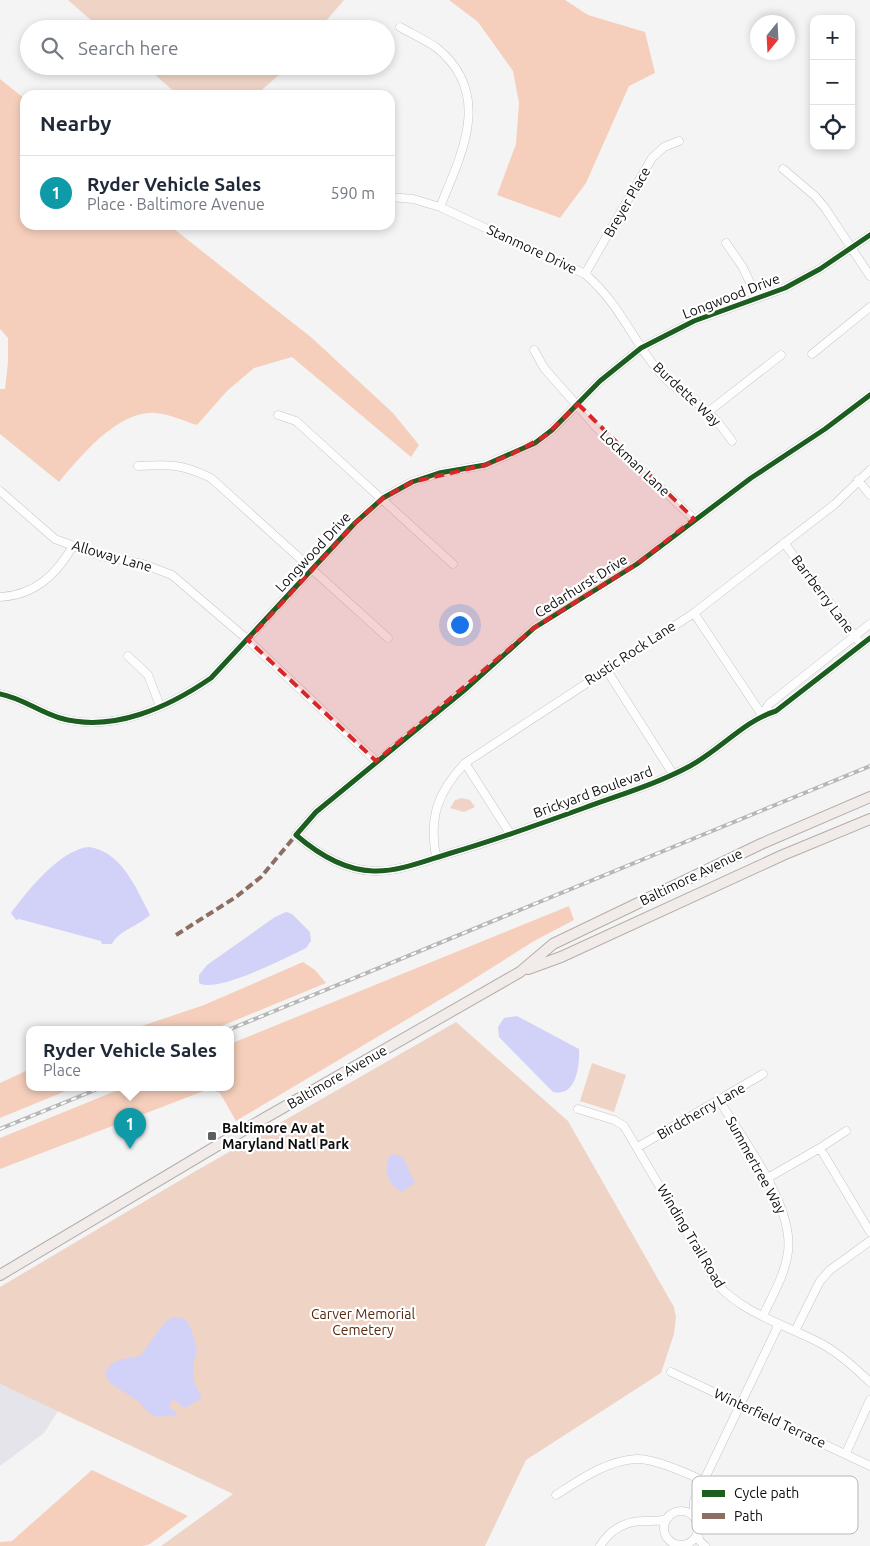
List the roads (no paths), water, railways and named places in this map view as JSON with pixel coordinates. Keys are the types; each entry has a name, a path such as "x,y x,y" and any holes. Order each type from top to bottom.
{"main road":[{"name":"Baltimore Avenue","path":"0,1274 230,1138 520,972 553,944 761,844 870,797"},
{"name":"Baltimore Avenue","path":"520,972 561,958 783,855 870,819"}],"street":[{"path":"400,27 430,44 449,60 460,78 468,101 468,134 440,207"},
{"name":"Breyer Place","path":"585,274 652,158 664,147 679,140"},
{"path":"783,169 815,196 852,247 870,276"},
{"name":"Stanmore Drive","path":"395,197 413,199 440,207 585,274 605,291 641,348"},
{"name":"Longwood Drive","path":"248,640 354,523 383,498 412,482 439,473 485,465 520,450 545,436 600,381 641,348 694,321 785,288 870,235"},
{"path":"726,243 742,266 757,297"},
{"path":"812,354 870,307"},
{"name":"Burdette Way","path":"641,348 661,374 708,412 732,441"},
{"name":"Lockman Lane","path":"534,350 544,368 578,404 597,428 694,519"},
{"path":"708,412 781,355"},
{"name":"Cedarhurst Drive","path":"296,835 316,812 376,761 468,688 534,628 637,564 694,519 870,395"},
{"path":"278,415 296,421 383,498 453,564"},
{"path":"138,466 170,464 191,468 211,478 313,568 388,638"},
{"name":"Rustic Rock Lane","path":"436,857 432,834 437,804 453,776 466,763 694,612 835,504 870,470"},
{"path":"858,480 870,495"},
{"name":"Alloway Lane","path":"0,491 55,538 100,556 143,564 172,575 248,640 376,761"},
{"name":"Barrberry Lane","path":"784,543 861,644"},
{"path":"0,597 31,591 62,564 73,546"},
{"path":"694,612 762,715"},
{"name":"Brickyard Boulevard","path":"296,835 314,850 332,860 358,870 384,871 511,835 673,774 721,746 762,715 769,704 870,624"},
{"name":"Brickyard Boulevard","path":"762,715 776,711 870,638"},
{"path":"0,694 22,701 61,718 86,722 137,716 188,694 211,678 248,640"},
{"path":"128,656 148,675 160,706"},
{"path":"606,669 673,774"},
{"path":"466,763 511,835"},
{"name":"Birdcherry Lane","path":"638,1147 763,1074"},
{"name":"Summertree Way","path":"719,1100 766,1179 786,1218 789,1238 788,1253 782,1275 763,1316"},
{"name":"Winding Trail Road","path":"578,1109 614,1120 624,1126 717,1284 730,1299 795,1331 844,1359 870,1382"},
{"path":"766,1179 846,1131"},
{"path":"820,1148 870,1232"},
{"path":"795,1331 825,1275 870,1241"},
{"path":"706,1476 779,1324"},
{"name":"Winterfield Terrace","path":"671,1372 846,1453 870,1466"},
{"path":"846,1453 870,1400"},
{"path":"556,1495 587,1475 613,1464 635,1459 658,1462 692,1477"},
{"path":"600,1546 608,1535 620,1526 634,1522 657,1522 683,1512 692,1503"},
{"path":"683,1512 692,1517"},
{"path":"664,1530 669,1517"},
{"path":"657,1522 664,1530 666,1537 676,1544 683,1545 690,1542 696,1534"},
{"path":"690,1542 704,1545"}],"water":[{"path":"89,847 101,850 119,864 127,873 150,915 119,935 112,944 102,944 101,941 19,919 16,920 11,913 46,872 67,855"},
{"path":"286,912 292,914 310,932 311,941 306,948 236,979 208,985 199,983 199,975 207,965 275,917"},
{"path":"517,1016 579,1049 579,1064 575,1079 572,1086 567,1090 561,1093 553,1092 499,1037 498,1027 504,1018"},
{"path":"391,1154 402,1156 415,1183 401,1192 392,1184 387,1175 388,1159"},
{"path":"172,1317 182,1318 187,1321 193,1334 197,1350 193,1365 194,1382 202,1398 187,1407 183,1407 174,1399 170,1407 178,1415 157,1417 148,1412 138,1401 110,1383 105,1374 115,1362 140,1356 164,1323"}],"railway":[{"path":"234,1028 870,766"},
{"path":"0,1129 93,1091"}],"place":[{"name":"Baltimore Av at Maryland Natl Park","path":"212,1136"},
{"name":"Ryder Vehicle Sales","path":"130,1149"}],"park label":[{"name":"Carver Memorial Cemetery","path":"363,1322"}]}
